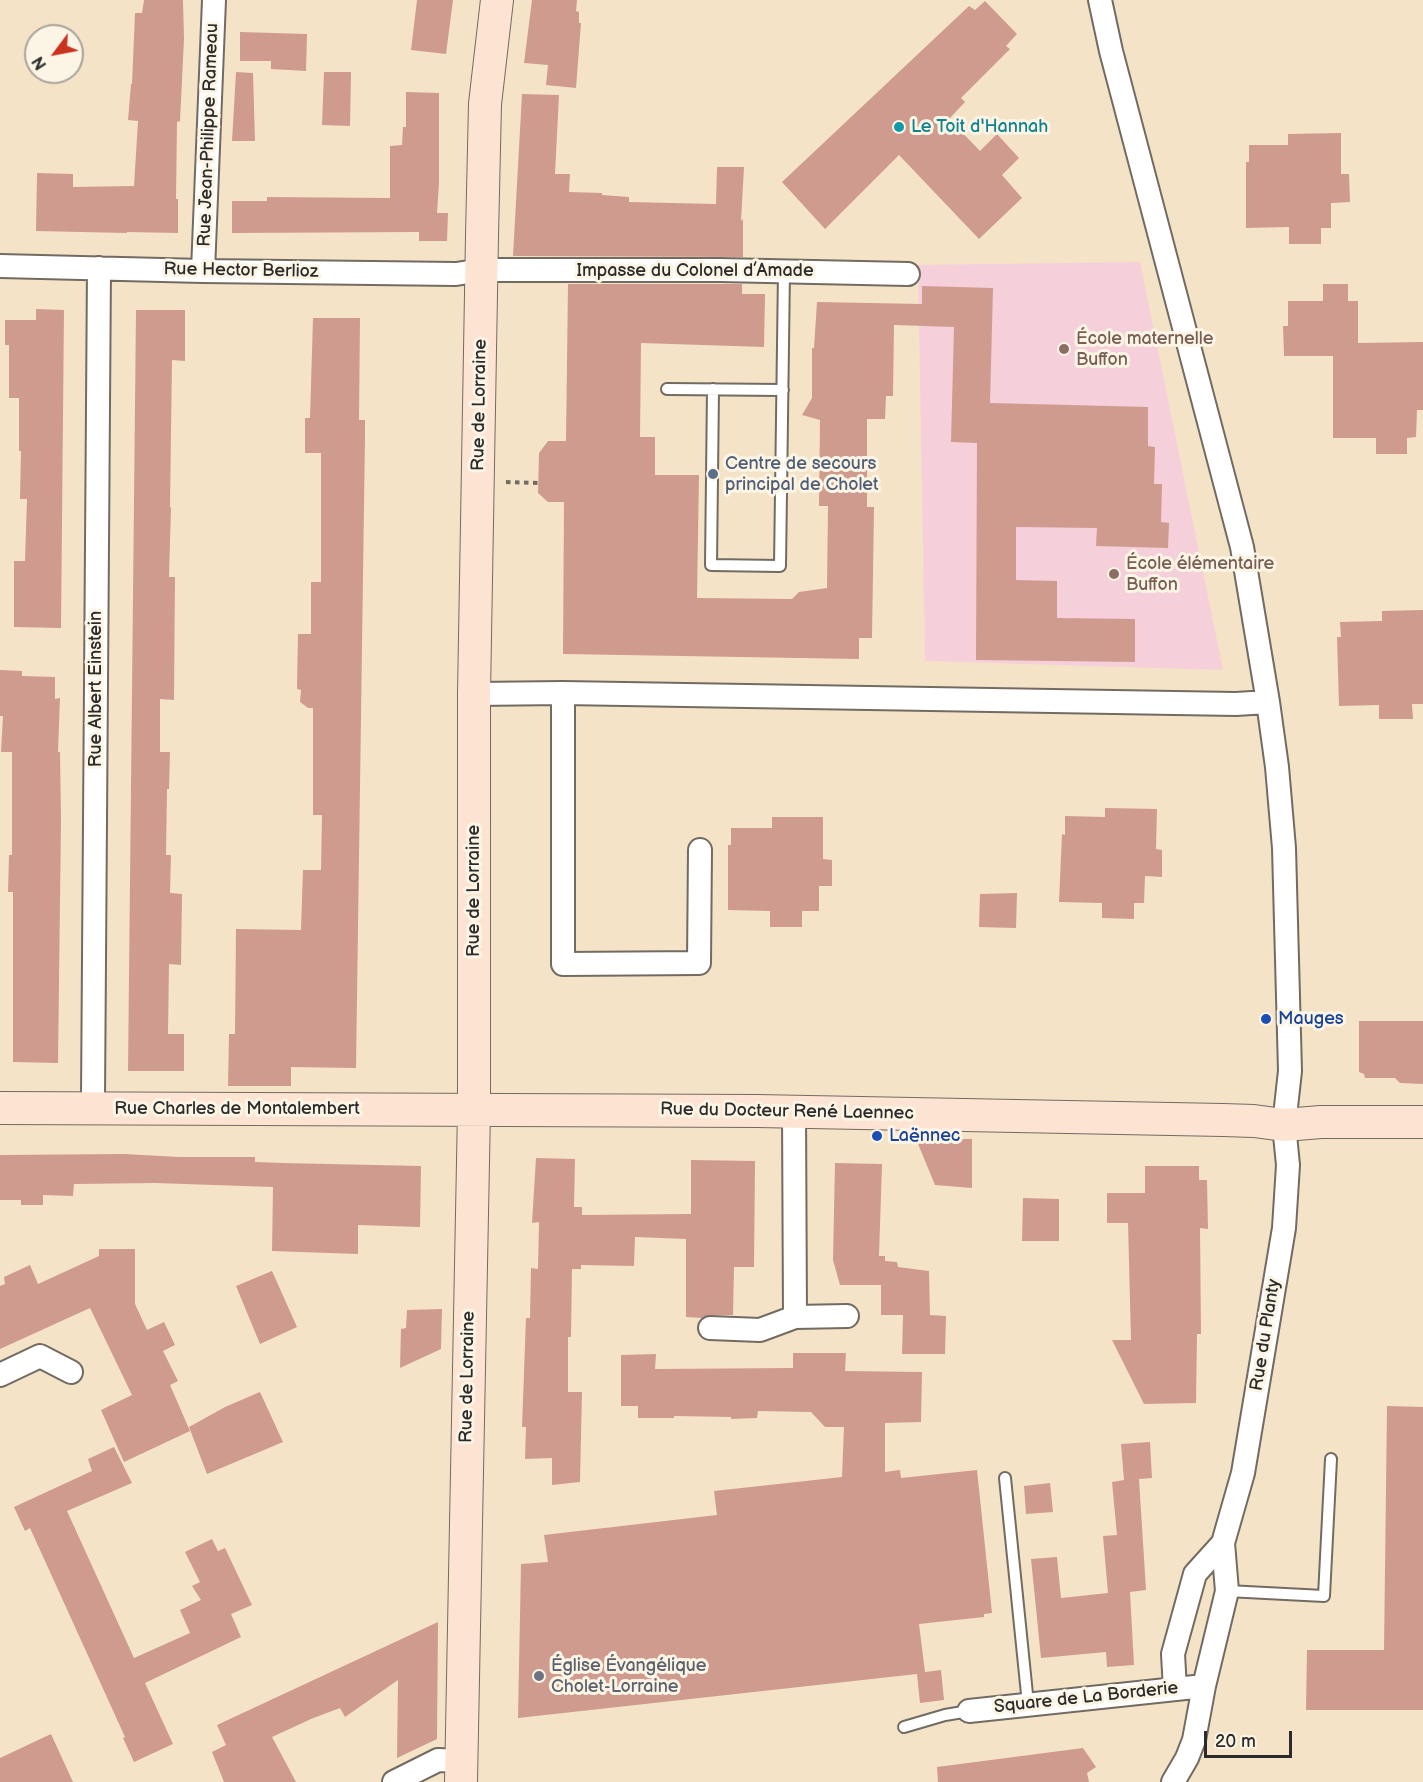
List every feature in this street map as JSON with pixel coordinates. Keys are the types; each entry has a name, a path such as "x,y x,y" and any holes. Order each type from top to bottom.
{"main road":[{"name":"Rue de Lorraine","path":"461,1772 474,1110 474,694 485,104 497,0"},
{"name":"Rue Charles de Montalembert","path":"0,1108 474,1110"},
{"name":"Rue du Docteur René Laennec","path":"474,1110 794,1111 1223,1120 1284,1125 1321,1122 1423,1122"}],"street":[{"name":"Rue Jean-Philippe Rameau","path":"203,271 214,0"},
{"name":"Rue du Planty","path":"1100,0 1111,51 1242,547 1268,702 1277,767 1284,848 1290,1071 1284,1125 1288,1165 1284,1228 1243,1473 1223,1543 1227,1591 1204,1686 1194,1740 1173,1782"},
{"name":"Rue Hector Berlioz","path":"0,266 456,274 482,270"},
{"name":"Rue Albert Einstein","path":"94,1109 99,268"},
{"name":"Impasse du Colonel d’Amade","path":"482,270 784,271 908,274"},
{"path":"474,694 563,693 1236,704 1268,702"},
{"path":"563,693 562,964 699,963 700,850"},
{"path":"794,1111 795,1317"},
{"path":"711,1328 760,1329 795,1317 847,1317"},
{"path":"0,1375 40,1356 71,1372"},
{"name":"Rue du Planty","path":"1175,1689 1173,1654 1195,1574 1223,1543"},
{"name":"Square de La Borderie","path":"969,1711 1204,1686"},
{"path":"394,1782 438,1760 461,1772"}],"lane":[{"path":"713,389 711,565 780,566 784,271"},
{"path":"667,388 783,390"},
{"path":"1227,1591 1324,1596 1331,1459"},
{"path":"1005,1478 1028,1704"},
{"path":"904,1727 945,1715 969,1711"}],"path":[{"path":"525,483 539,483"}],"shaded area":[{"path":"1140,262 1223,670 925,661 918,265"}],"building":[{"path":"144,0 183,0 184,39 180,121 177,122 178,233 36,231 37,173 73,174 73,187 134,186 138,121 128,120 135,13 142,13"},
{"path":"417,0 453,0 446,54 411,50"},
{"path":"532,0 577,0 576,11 579,12 579,23 581,23 576,88 546,85 548,65 524,63"},
{"name":"Le Toit d'Hannah","path":"985,1 1017,34 1006,46 1010,49 961,98 965,102 949,119 980,151 997,134 1019,158 1002,175 1022,198 979,239 899,155 825,229 782,182 969,6 975,10"},
{"path":"240,32 307,34 306,71 271,69 271,61 240,61"},
{"path":"236,72 253,73 255,141 232,141"},
{"path":"324,72 351,72 350,126 322,125"},
{"path":"406,92 439,93 437,213 448,213 447,241 419,241 419,232 232,233 232,201 267,201 267,197 390,198 390,146 402,145 403,127 406,127"},
{"path":"522,94 559,95 555,174 570,174 569,192 629,197 629,202 716,204 717,167 744,167 741,221 743,219 743,257 513,256"},
{"path":"1341,133 1341,174 1349,174 1350,202 1331,203 1331,228 1321,228 1321,244 1289,244 1289,227 1246,228 1246,162 1249,162 1249,145 1288,145 1288,134"},
{"path":"568,284 742,284 742,294 765,294 764,347 641,343 640,437 655,437 655,475 699,475 697,598 792,599 799,592 827,588 828,506 819,506 820,420 802,415 812,398 812,348 814,348 817,302 922,304 922,286 993,288 990,403 1148,407 1148,446 1155,447 1154,484 1162,484 1161,522 1169,523 1168,548 1096,546 1097,528 1016,527 1016,580 1057,581 1057,618 1135,619 1135,662 976,660 977,443 951,442 954,327 894,325 893,396 886,396 885,419 867,419 867,507 874,507 872,638 859,638 859,659 563,654 564,502 548,502 538,493 539,453 548,441 566,441"},
{"path":"1323,284 1348,284 1348,301 1358,301 1358,343 1423,342 1423,410 1417,410 1416,437 1407,438 1407,454 1376,454 1376,438 1333,438 1333,356 1284,356 1283,326 1288,326 1288,301 1323,301"},
{"path":"36,309 64,310 61,628 14,627 14,561 25,561 27,499 20,499 19,398 9,398 9,345 5,345 5,320 36,320"},
{"path":"136,310 185,310 185,361 172,360 169,577 175,577 174,700 160,699 160,752 170,752 166,855 171,855 170,893 182,894 181,965 169,964 168,1034 184,1034 184,1071 128,1071"},
{"path":"313,318 360,318 359,420 365,420 365,436 356,1068 291,1067 291,1086 228,1086 229,1034 235,1034 236,929 301,930 303,870 321,870 322,815 313,815 313,708 308,708 300,702 301,690 297,689 298,634 311,634 311,582 321,582 321,453 305,453 305,418 310,418"},
{"path":"1423,610 1423,704 1412,704 1413,719 1379,719 1379,705 1339,706 1337,637 1341,637 1340,622 1382,621 1382,611"},
{"path":"0,670 22,671 22,676 55,677 55,699 60,698 58,1063 13,1062 13,892 8,892 9,855 12,855 12,752 1,752 3,716 0,716"},
{"path":"1105,808 1157,809 1156,849 1162,850 1162,877 1145,876 1144,903 1134,903 1134,919 1102,918 1102,903 1059,902 1065,816 1105,817"},
{"path":"772,817 823,817 823,859 832,860 832,886 819,886 819,911 802,911 802,927 770,927 770,911 728,910 728,845 731,845 731,828 772,828"},
{"path":"1017,893 1016,928 979,927 980,894"},
{"path":"1359,1021 1423,1021 1423,1084 1400,1083 1395,1078 1365,1078 1364,1074 1359,1072"},
{"path":"916,1139 972,1139 972,1188 935,1185"},
{"path":"124,1154 255,1157 255,1162 421,1166 420,1227 358,1225 358,1254 272,1251 273,1187 155,1183 74,1184 73,1196 43,1195 43,1205 21,1205 21,1200 0,1200 0,1155"},
{"path":"536,1158 575,1159 574,1207 582,1207 582,1215 691,1214 691,1160 755,1161 754,1267 734,1267 733,1315 686,1317 686,1239 635,1237 634,1266 581,1265 581,1269 572,1269 568,1392 582,1392 580,1482 552,1485 552,1458 525,1459 526,1427 522,1427 526,1318 530,1318 531,1268 538,1269 539,1222 532,1223"},
{"path":"835,1163 882,1164 879,1256 885,1256 885,1261 897,1262 898,1267 929,1271 930,1315 946,1316 945,1354 902,1354 903,1315 881,1315 881,1285 840,1285 833,1260"},
{"path":"1145,1166 1199,1166 1199,1180 1207,1180 1208,1229 1200,1228 1201,1334 1197,1334 1196,1403 1144,1404 1112,1340 1131,1340 1128,1223 1107,1223 1107,1193 1145,1193"},
{"path":"1023,1198 1059,1199 1059,1241 1022,1241"},
{"path":"99,1249 135,1249 135,1304 147,1330 164,1322 175,1345 163,1351 178,1381 170,1385 190,1431 124,1462 101,1410 132,1395 90,1308 0,1349 0,1286 5,1284 4,1277 30,1265 38,1284 99,1256"},
{"path":"272,1271 297,1327 260,1344 236,1286"},
{"path":"442,1309 441,1349 400,1368 401,1329 406,1328 407,1310"},
{"path":"793,1353 846,1353 845,1371 922,1372 921,1422 885,1423 885,1472 900,1470 901,1478 977,1470 992,1613 984,1614 984,1617 919,1624 925,1672 941,1670 944,1700 920,1703 917,1674 518,1718 521,1564 548,1562 544,1535 717,1515 714,1491 842,1477 844,1427 825,1427 811,1412 758,1411 757,1418 731,1419 731,1417 674,1416 674,1418 638,1418 638,1406 621,1406 621,1355 656,1354 655,1369 793,1368"},
{"path":"260,1392 283,1442 207,1474 189,1427 225,1407"},
{"path":"1387,1406 1423,1407 1423,1710 1306,1710 1307,1650 1384,1650"},
{"path":"1150,1442 1152,1478 1139,1479 1146,1590 1130,1592 1134,1665 1107,1667 1106,1652 1041,1658 1031,1559 1057,1557 1061,1598 1108,1593 1103,1536 1117,1535 1112,1482 1124,1480 1121,1444"},
{"path":"114,1447 132,1483 67,1511 134,1658 190,1633 180,1610 201,1600 192,1586 200,1582 185,1552 212,1539 218,1551 225,1548 252,1605 231,1614 241,1637 145,1683 173,1744 134,1762 123,1738 125,1737 30,1528 25,1531 14,1507 92,1471 88,1459"},
{"path":"1050,1483 1053,1512 1026,1514 1024,1486"},
{"path":"438,1622 437,1739 397,1758 398,1680 345,1717 340,1708 272,1737 296,1782 224,1782 212,1752 226,1745 217,1725"},
{"path":"51,1734 73,1782 0,1782 0,1758"},
{"path":"1083,1748 1096,1767 1087,1773 1089,1782 938,1782 937,1767"}],"place":[{"name":"Le Toit d'Hannah","path":"899,127"},
{"name":"École maternelle Buffon","path":"1064,349"},
{"name":"Centre de secours principal de Cholet","path":"713,474"},
{"name":"École élémentaire Buffon","path":"1114,574"},
{"name":"Mauges","path":"1266,1019"},
{"name":"Laënnec","path":"877,1136"},
{"name":"Église Évangélique Cholet-Lorraine","path":"539,1676"}]}
